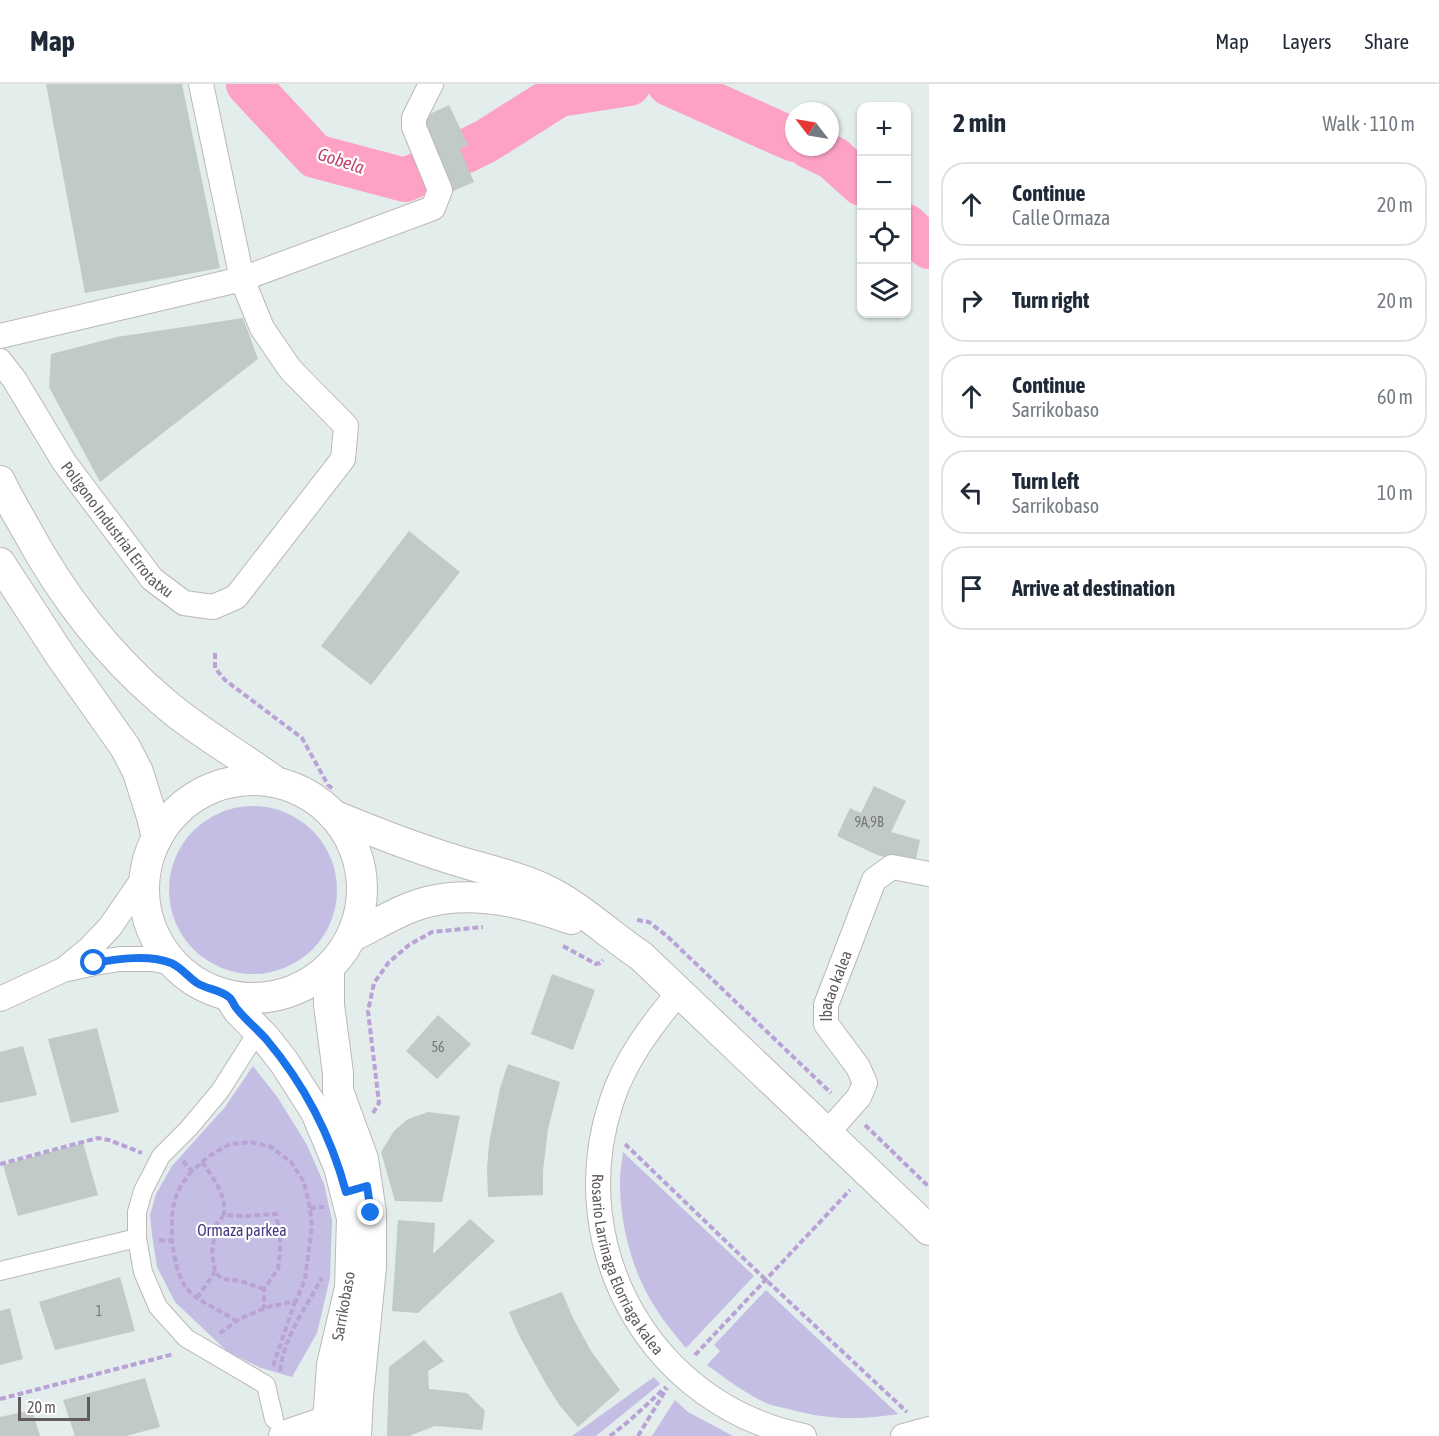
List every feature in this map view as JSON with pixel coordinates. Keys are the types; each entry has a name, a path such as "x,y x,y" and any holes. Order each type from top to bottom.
{"street":[{"name":"Polígono Industrial Errotatxu","path":"0,361 14,379 64,462 152,579 184,603 213,607 236,597 343,459 346,426 290,369 262,328 242,279 201,84"},
{"path":"0,336 242,279 433,208 440,190 414,127 414,118 432,84"},
{"path":"0,481 67,598 108,648 135,676 186,721 276,782"},
{"path":"0,564 125,747 138,772 150,807 157,838"},
{"path":"335,804 356,852 361,873 362,895 359,916 351,937 341,954 328,968 315,980 299,989 282,995 246,999 229,996 198,984 173,963 152,932 144,895 149,857 157,838 170,819 187,803 207,790 229,783 253,780 276,782 292,787 321,804 335,804 404,843 525,880 576,906 641,956 929,1230"},
{"name":"Ibatao kalea","path":"827,1133 859,1097 865,1083 858,1067 826,1024 826,1005 874,880 892,867 929,874"},
{"path":"63,970 89,949 110,927 145,876"},
{"path":"351,937 407,909 427,902 448,898 473,898 508,901 535,907 577,921 619,941"},
{"path":"0,999 63,970 120,959 153,958 173,963"},
{"name":"Sarrikobaso","path":"328,968 329,1005 338,1073 338,1091 363,1159 371,1213 371,1267 356,1436"},
{"name":"Rosario Larrinaga Elorriaga kalea","path":"679,992 636,1049 611,1103 598,1161 597,1190 606,1249 614,1277 627,1304 642,1329 679,1372 705,1394 731,1410 759,1423 804,1436"},
{"name":"Sarrikobaso","path":"229,996 238,1010 284,1062 316,1112 339,1167 352,1218 350,1288 332,1365 329,1428"},
{"path":"258,1031 220,1091 164,1154 143,1191 137,1212 137,1238 143,1272 158,1307 186,1338 273,1382 279,1428 329,1428"},
{"path":"0,1271 137,1238"},
{"path":"905,1425 929,1429"}],"path":[{"path":"216,653 215,668 225,680 302,738 335,804"},
{"path":"557,943 596,964 600,963 638,919 648,922 676,945 929,1187"},
{"path":"371,1114 379,1103 368,1011 374,984 389,962 409,945 432,932 488,928"},
{"path":"605,1125 765,1279 905,1425"},
{"path":"0,1164 98,1138 164,1154 192,1171"},
{"path":"236,1321 197,1298 187,1289 178,1272 172,1234 174,1202 182,1182 209,1156 230,1144 251,1142 270,1147 291,1162 304,1182 312,1226 305,1279 296,1301 273,1382"},
{"path":"202,1162 221,1191 225,1204 224,1215 216,1226 212,1252 215,1272 222,1279 241,1281 264,1289"},
{"path":"694,1356 868,1171"},
{"path":"224,1215 276,1214 280,1235 278,1269 264,1289 264,1309"},
{"path":"273,1382 296,1323 326,1270"},
{"path":"197,1298 215,1272"},
{"path":"0,1399 202,1347 238,1318 296,1301"},
{"path":"610,1436 671,1383 638,1436"}],"green space":[{"path":"253,806 285,813 300,820 312,831 323,843 330,858 337,890 330,922 323,937 312,949 300,960 285,967 253,974 221,967 206,960 194,949 183,937 176,922 169,890 176,858 183,843 194,831 206,820 221,813"},
{"name":"Ormaza parkea","path":"253,1066 278,1098 307,1145 324,1184 332,1220 330,1278 317,1333 292,1377 261,1368 228,1352 175,1302 157,1267 152,1235 150,1215 156,1194 172,1166 225,1107"},
{"path":"623,1152 754,1276 686,1348 655,1307 634,1262 625,1229 620,1196"},
{"path":"766,1290 898,1414 843,1418 803,1413 774,1406 728,1381 707,1365 720,1351 714,1345"},
{"path":"654,1377 660,1384 596,1436 572,1436"},
{"path":"675,1400 688,1412 733,1436 652,1436"}],"building":[{"path":"46,84 182,84 220,268 85,293"},
{"path":"449,105 468,145 460,149 474,182 449,193 415,121"},
{"path":"243,318 258,359 100,482 49,387 51,354 117,337"},
{"path":"409,531 460,572 371,685 321,646"},
{"path":"874,786 906,801 891,832 920,840 915,864 877,855 837,836 850,808 861,813"},
{"path":"552,974 595,990 573,1050 531,1034"},
{"path":"438,1015 471,1044 437,1079 406,1051"},
{"path":"97,1028 119,1112 71,1123 48,1039"},
{"path":"23,1046 37,1095 0,1103 0,1052"},
{"path":"508,1064 560,1082 548,1129 543,1171 543,1195 488,1197 489,1143 500,1088"},
{"path":"428,1112 460,1116 442,1202 395,1201 381,1152 394,1131 408,1119"},
{"path":"83,1143 98,1195 18,1216 3,1165"},
{"path":"470,1219 495,1241 418,1313 392,1311 398,1220 435,1223 433,1254"},
{"path":"120,1277 135,1331 55,1350 39,1302"},
{"path":"562,1292 591,1351 620,1390 578,1427 560,1406 546,1384 509,1312"},
{"path":"10,1308 23,1359 0,1365 0,1311"},
{"path":"424,1340 444,1361 428,1371 429,1389 467,1393 485,1411 482,1430 435,1426 409,1436 387,1436 389,1367"},
{"path":"145,1378 160,1427 126,1436 75,1436 63,1400"},
{"path":"32,1410 40,1436 0,1436 0,1417"}],"waterway":[{"name":"Gobela","path":"248,84 315,156 405,180 425,171"},
{"name":"Gobela","path":"464,152 486,141 559,95 629,84"},
{"name":"Gobela","path":"669,84 785,136"},
{"name":"Gobela","path":"829,156 857,180"},
{"name":"Gobela","path":"911,231 929,247"}],"route":[{"path":"94,963 153,958 173,963 198,984 229,996 238,1010 284,1062 316,1112 339,1167 346,1192 367,1186 371,1213"}]}
